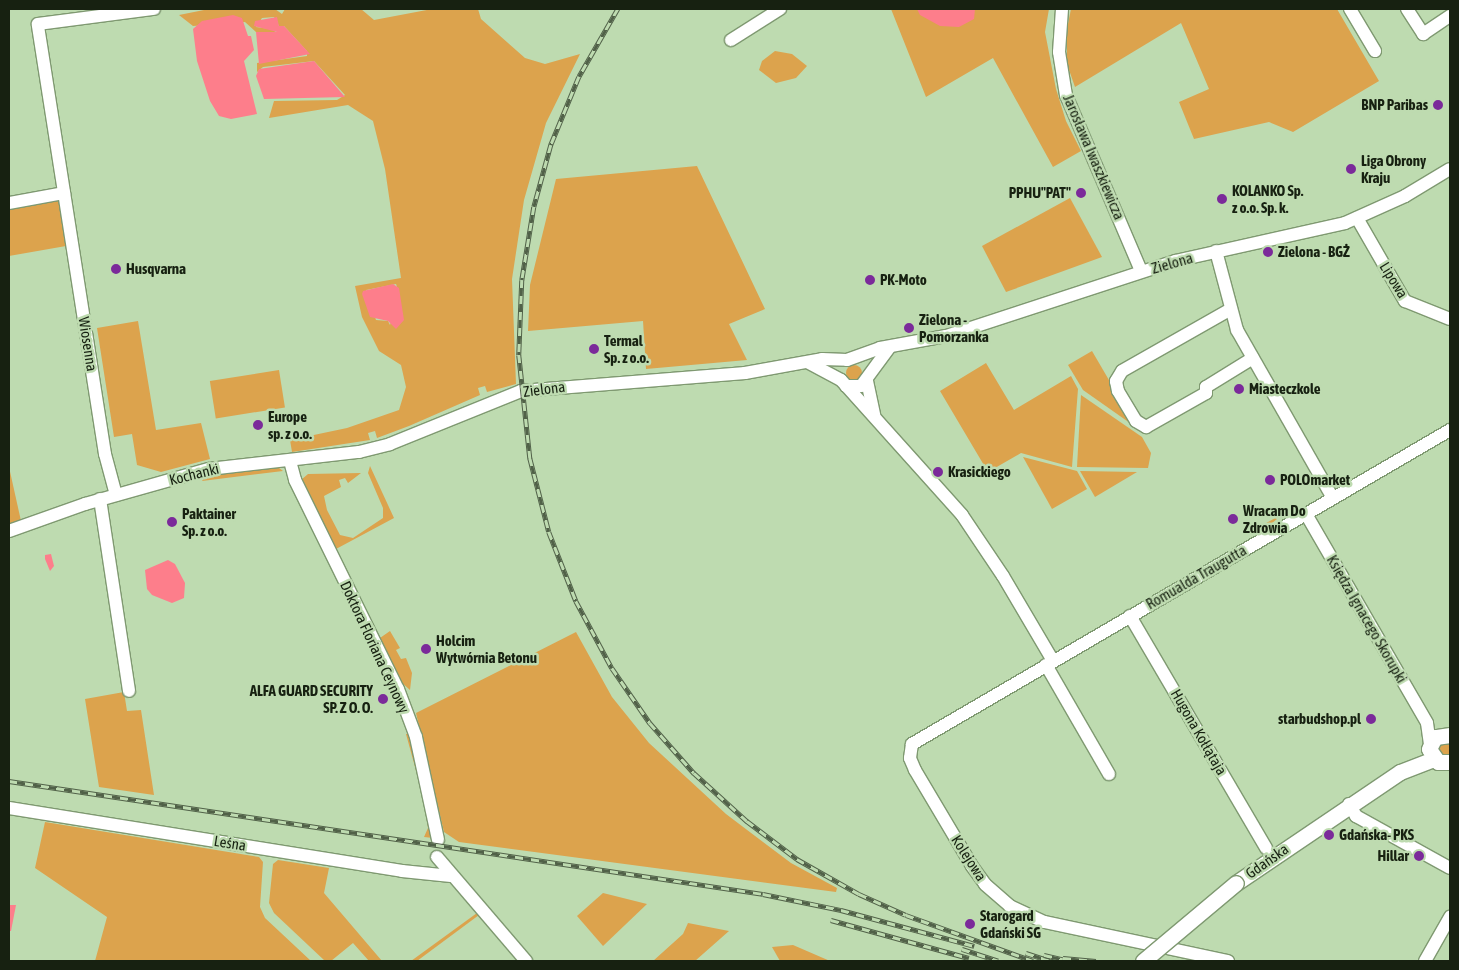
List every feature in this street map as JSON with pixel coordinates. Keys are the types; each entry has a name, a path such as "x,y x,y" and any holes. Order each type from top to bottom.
{"main road":[{"name":"Gdańska","path":"1143,961 1236,883 1349,804 1400,772 1440,757 1448,735"}],"street":[{"name":"Wiosenna","path":"116,495 105,454 38,24 154,9"},
{"path":"731,40 780,9"},
{"name":"Jarosława Iwaszkiewicza","path":"1062,9 1059,52 1066,94 1142,272"},
{"path":"1350,9 1375,51"},
{"path":"1407,9 1423,34 1450,16"},
{"name":"Zielona","path":"290,461 336,457 390,444 496,399 528,390 726,375 810,363 822,359 850,359 880,348 889,348 961,332 1142,272 1216,251 1313,233 1357,218 1404,196 1450,169"},
{"path":"9,203 64,193"},
{"name":"Lipowa","path":"1357,218 1405,301 1450,319"},
{"path":"1216,251 1237,330 1333,498"},
{"path":"1231,309 1122,371 1116,381 1118,392 1136,421 1146,427 1206,393 1206,387 1253,358"},
{"path":"843,383 861,386 889,348"},
{"path":"843,383 841,365 850,359 862,360 868,367 874,415"},
{"path":"810,363 843,383 874,415 984,545 1109,774"},
{"name":"Romualda Traugutta","path":"919,738 1450,430"},
{"name":"Kochanki","path":"9,531 100,499 225,466 290,461"},
{"name":"Doktora Floriana Ceynowy","path":"290,461 295,480 398,688 416,737 438,840"},
{"path":"100,499 129,691"},
{"name":"Księdza Ignacego Skorupki","path":"1306,514 1427,723 1440,757"},
{"name":"Hugona Kołłątaja","path":"1130,616 1266,848"},
{"name":"Księdza Ignacego Skorupki","path":"1427,723 1448,735"},
{"name":"Kolejowa","path":"919,738 910,750 915,770 977,874 1010,906 1044,922 1228,961"},
{"path":"1349,804 1356,816 1450,868"},
{"name":"Leśna","path":"9,808 402,871 450,876"},
{"path":"437,857 450,876 526,961"},
{"path":"1425,961 1450,917"}],"shaded area":[{"path":"209,9 275,9 282,14 285,9 361,9 374,20 432,9 478,9 481,19 525,58 545,64 580,54 546,123 524,200 512,279 516,384 487,392 485,386 478,388 480,395 377,438 375,431 368,433 370,440 292,452 290,440 347,428 399,410 406,387 401,365 379,351 362,317 355,286 401,278 385,169 373,121 348,105 269,118 274,101 337,100 345,95 314,61 263,67 257,72 257,63 307,56 307,51 284,26 279,26 274,17 262,18 256,27 277,30 273,33 256,32 245,22 193,26 179,15","holes":["396,284 399,293 390,325 388,321 376,320 366,290"]},
{"path":"891,9 1049,9 1045,32 1056,89 1066,121 1081,151 1053,167 993,58 926,97"},
{"path":"917,9 975,9 974,19 959,27 940,26 920,15"},
{"path":"1071,9 1337,9 1379,81 1293,132 1269,122 1194,139 1179,102 1209,89 1181,23 1075,87 1067,64 1067,29"},
{"path":"233,15 242,18 248,36 251,36 254,50 244,61 257,114 231,119 219,116 210,101 197,61 193,29 202,21"},
{"path":"277,17 279,26 284,26 310,54 259,64 256,32 277,32 254,26 255,21"},
{"path":"775,51 792,54 807,66 796,78 776,83 759,70 762,61"},
{"path":"314,61 345,97 264,99 256,76 259,69"},
{"path":"697,166 765,309 729,324 747,360 646,369 643,321 528,331 530,285 556,179"},
{"path":"1070,198 1102,257 1006,292 982,246"},
{"path":"59,200 66,246 9,256 9,209"},
{"path":"393,284 399,288 404,320 396,329 388,321 370,317 362,294 363,291"},
{"path":"138,321 156,430 201,423 210,459 161,472 137,465 132,434 114,437 97,328"},
{"path":"1092,351 1137,428 1083,390 1068,365"},
{"path":"986,363 1014,410 1071,376 1078,389 1072,467 1021,453 988,472 940,391"},
{"path":"854,365 862,373 854,381 846,373"},
{"path":"279,370 285,408 216,418 210,381"},
{"path":"1081,395 1142,437 1151,453 1148,468 1077,467"},
{"path":"1023,457 1077,471 1087,489 1052,509"},
{"path":"370,466 394,518 336,549 301,480 308,474 361,473 348,483 345,478 339,480 341,487 324,496 327,510 340,535 353,538 383,518 383,508 368,473"},
{"path":"9,467 21,521 9,525"},
{"path":"279,468 283,471 202,481 204,478 231,472"},
{"path":"1080,471 1137,472 1095,497"},
{"path":"1275,518 1277,519 1259,534 1255,522 1263,525"},
{"path":"51,554 54,566 50,571 45,555"},
{"path":"168,560 175,564 185,583 184,598 172,603 152,595 147,589 145,570"},
{"path":"390,631 400,648 396,650 401,659 406,658 412,673 410,690 400,681 380,638"},
{"path":"576,632 612,697 649,743 726,814 791,863 837,888 836,892 459,842 444,832 416,713"},
{"path":"124,692 127,711 141,710 154,795 99,787 85,699"},
{"path":"411,733 433,838 424,837 428,828 424,800 406,734"},
{"path":"1444,742 1449,744 1451,749 1449,754 1444,756 1439,754 1437,749 1439,744"},
{"path":"45,822 259,857 263,862 260,907 265,918 311,961 95,961 107,917 35,868"},
{"path":"278,860 329,868 324,893 382,961 369,961 353,943 331,961 325,961 274,913 269,903 273,864"},
{"path":"603,893 647,904 603,946 577,916"},
{"path":"9,905 16,905 11,931 9,931"},
{"path":"477,913 479,915 417,961 411,961"},
{"path":"688,923 729,931 695,961 653,961 683,934"},
{"path":"793,945 830,961 780,961 772,947"}],"railway":[{"path":"618,9 579,77 551,145 534,207 522,280 519,355 530,458 549,532 576,601 612,668 650,723 694,773 747,821 797,859 859,894 906,915 1033,961"},
{"path":"9,781 763,894 841,910 974,946"},
{"path":"831,920 969,958"},
{"path":"962,949 998,961"},
{"path":"1026,953 1050,961"},
{"path":"1044,955 1070,961"},
{"path":"1063,958 1096,961"}],"place":[{"name":"BNP Paribas","path":"1438,105"},
{"name":"Liga Obrony Kraju","path":"1351,169"},
{"name":"PPHU\"PAT\"","path":"1081,193"},
{"name":"KOLANKO Sp. z o.o. Sp. k.","path":"1222,199"},
{"name":"Zielona - BGŻ","path":"1268,252"},
{"name":"Husqvarna","path":"116,269"},
{"name":"PK-Moto","path":"870,280"},
{"name":"Zielona - Pomorzanka","path":"909,328"},
{"name":"Termal Sp. z o.o.","path":"594,349"},
{"name":"Miasteczkole","path":"1239,389"},
{"name":"Europe sp. z o.o.","path":"258,425"},
{"name":"Krasickiego","path":"938,472"},
{"name":"POLOmarket","path":"1270,480"},
{"name":"Wracam Do Zdrowia","path":"1233,519"},
{"name":"Paktainer Sp. z o.o.","path":"172,522"},
{"name":"Holcim Wytwórnia Betonu","path":"426,649"},
{"name":"ALFA GUARD SECURITY SP. Z O. O.","path":"383,699"},
{"name":"starbudshop.pl","path":"1371,719"},
{"name":"Gdańska- PKS","path":"1329,835"},
{"name":"Hillar","path":"1419,856"},
{"name":"Starogard Gdański SG","path":"970,924"}]}
